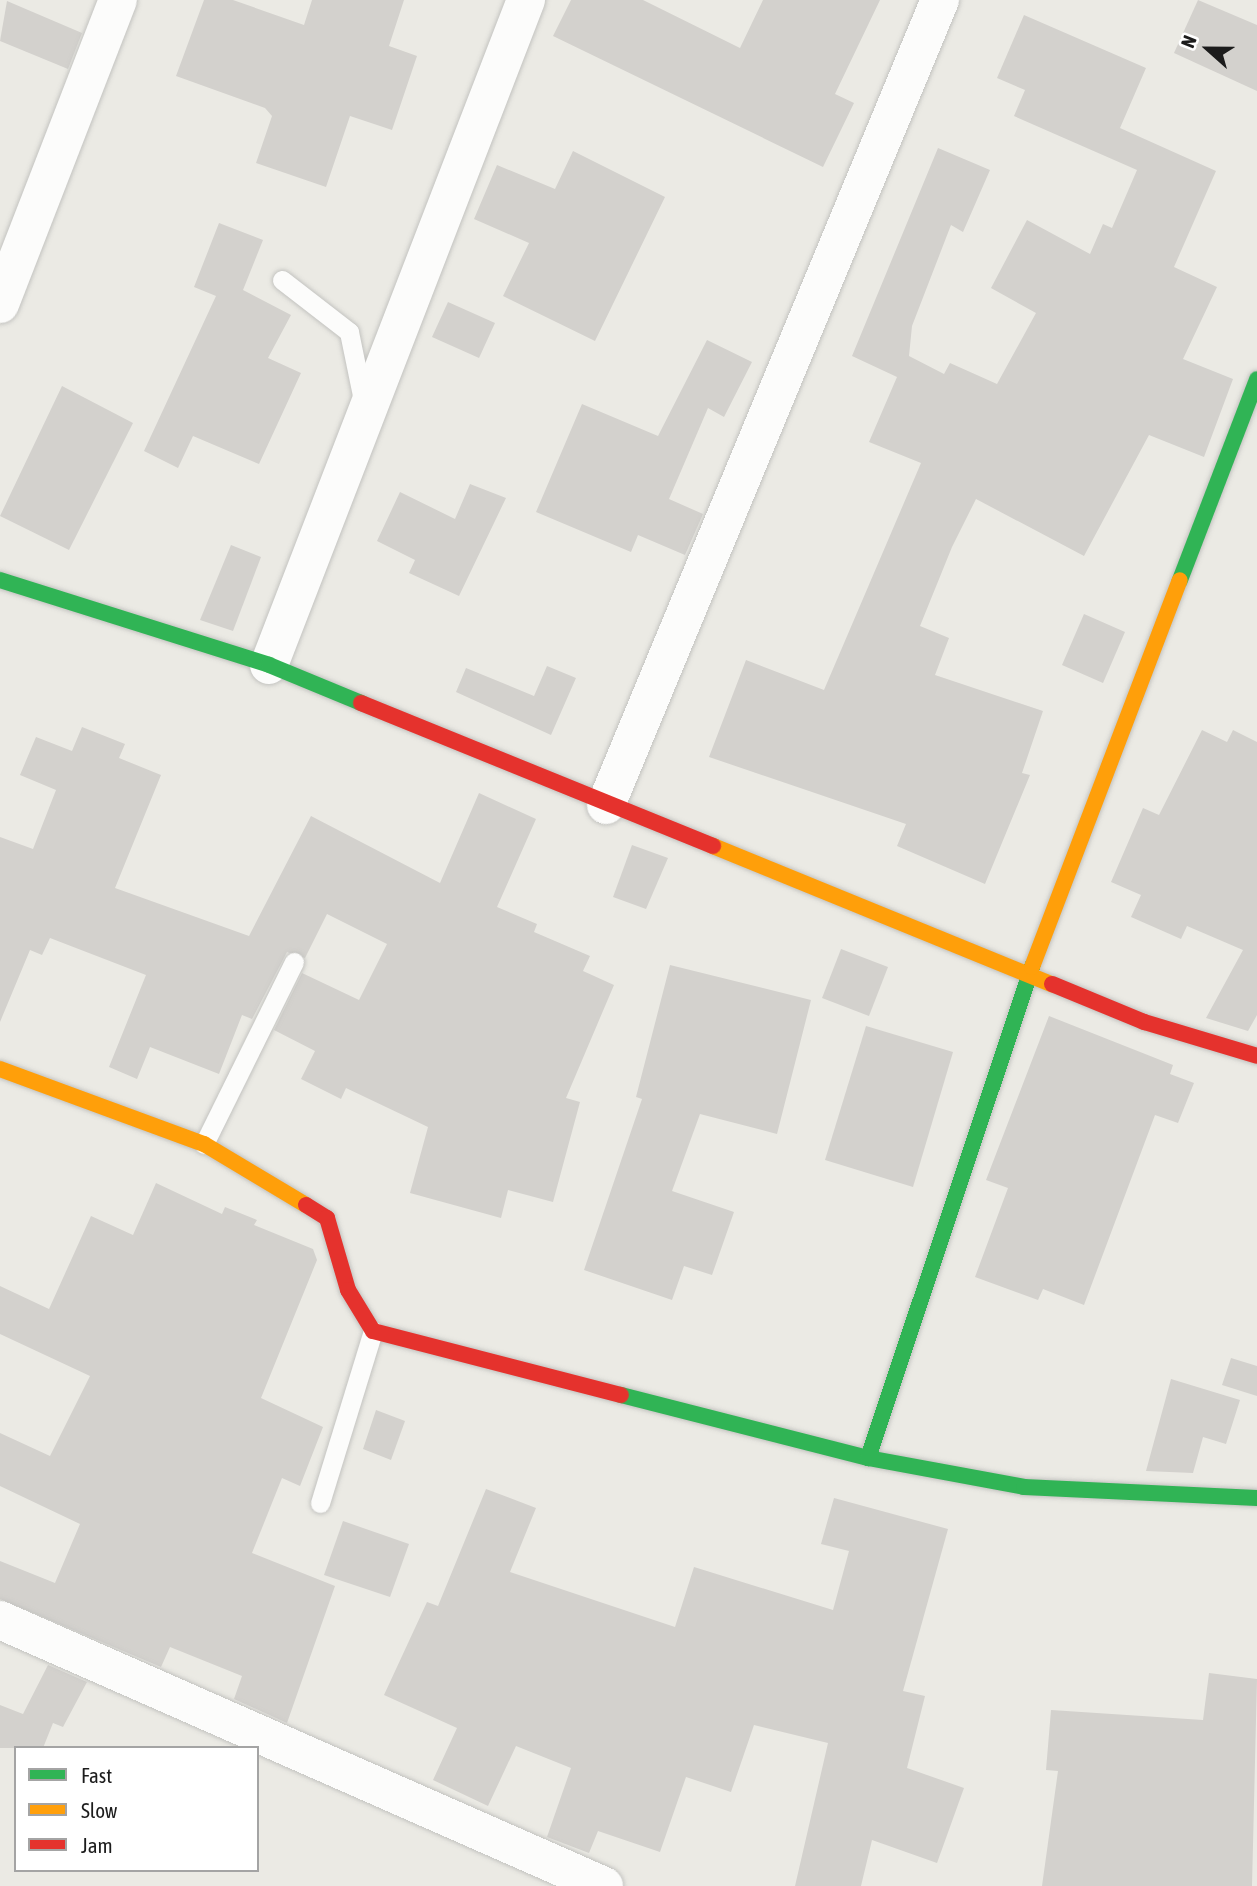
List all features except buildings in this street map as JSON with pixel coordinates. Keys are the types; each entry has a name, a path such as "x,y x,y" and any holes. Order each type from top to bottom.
{"street":[{"path":"0,304 118,0"},
{"path":"269,665 526,0"},
{"path":"606,805 940,0"},
{"path":"868,1458 1028,974 1257,379"},
{"path":"0,580 269,665 606,805 1144,1022 1257,1056"},
{"path":"0,1069 204,1144 327,1218 348,1290 373,1331 868,1458 1024,1488 1257,1498"},
{"path":"0,1620 604,1886"}],"lane":[{"path":"282,280 349,332 365,418"},
{"path":"204,1144 294,962"},
{"path":"320,1503 373,1331"}],"traffic: fast":[{"path":"1180,580 1257,379"},
{"path":"0,580 269,665 361,703"},
{"path":"868,1458 1032,967"},
{"path":"621,1395 868,1458 1024,1487 1257,1498"}],"traffic: slow":[{"path":"1032,967 1180,580"},
{"path":"713,846 1052,984"},
{"path":"0,1069 204,1144 306,1205"}],"traffic: jam":[{"path":"361,703 713,846"},
{"path":"1052,984 1144,1022 1257,1056"},
{"path":"306,1205 327,1218 348,1290 373,1331 621,1395"}]}
